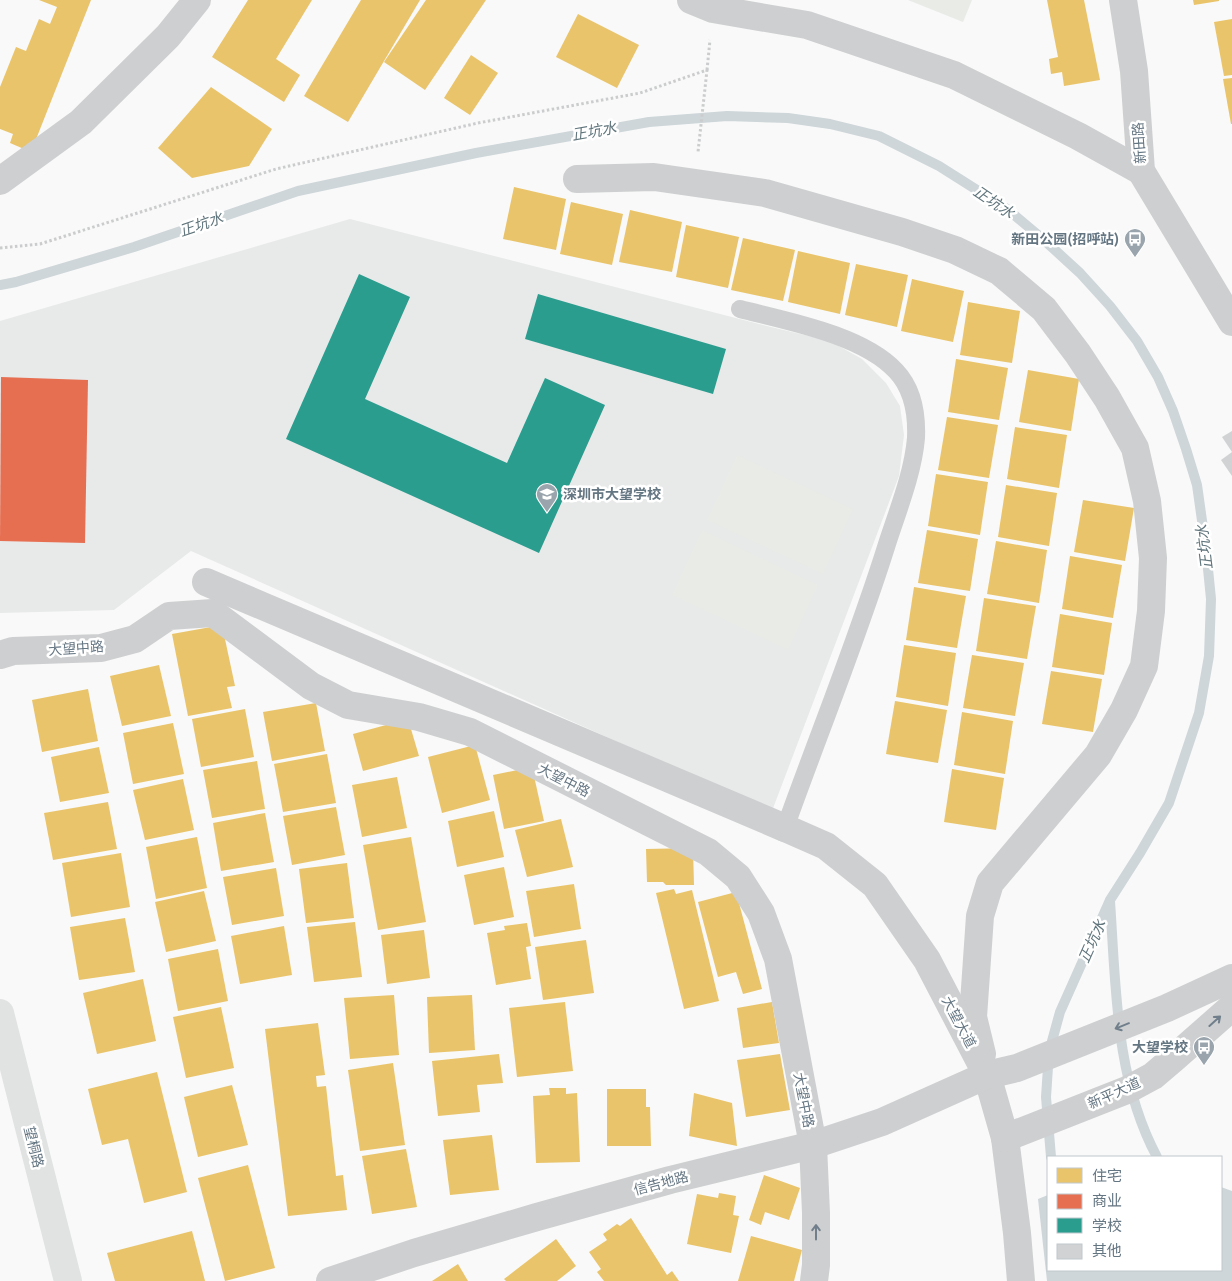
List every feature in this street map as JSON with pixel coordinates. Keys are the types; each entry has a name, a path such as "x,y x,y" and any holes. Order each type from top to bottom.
{"main road":[{"name":"望桐路","path":"0,1013 68,1281"}],"street":[{"path":"0,181 81,122 168,36 197,0"},
{"path":"691,0 713,9 807,25 954,75 1078,136 1141,171"},
{"name":"新田路","path":"1123,0 1134,71 1141,171 1232,322"},
{"path":"577,179 654,177 764,193 902,232 955,250 999,271 1044,309 1078,354 1107,398 1135,448 1147,501 1153,558 1151,611 1144,666 1124,710 1098,755 990,883 980,916 973,1017 987,1075 1017,1068 1167,1008 1232,978"},
{"name":"大望大道","path":"206,582 826,846 875,885 926,960 987,1075 1006,1138 1021,1281"},
{"name":"大望中路","path":"0,655 13,651 101,648 135,638 169,616 213,613 311,686 348,705 419,717 470,732 708,852 738,877 761,913 778,959 813,1145 816,1213 816,1265 814,1281"},
{"name":"新平大道","path":"1006,1138 1126,1090 1153,1076 1232,1007"},
{"name":"信告地路","path":"330,1281 414,1253 537,1217 670,1180 813,1145 882,1122 987,1075"}],"lane":[{"path":"740,309 831,333 884,360 897,372 911,394 916,412 916,437 912,463 874,586 784,828"}],"path":[{"path":"0,248 40,244 276,169 478,122 640,94 708,70 695,183"}],"shaded area":[{"path":"908,0 972,0 963,22"},
{"name":"深圳市大望学校","path":"350,219 830,341 862,359 886,383 900,406 904,435 899,476 772,811 191,551 114,610 0,613 0,321"},
{"path":"737,455 853,509 823,574 707,520"},
{"path":"702,530 818,585 788,650 672,595"},
{"path":"1222,1187 1232,1191 1232,1281 1047,1281 1038,1199 1047,1195 1047,1271 1222,1271"}],"building: 住宅":[{"path":"39,0 91,0 31,152 10,143 13,134 0,129 0,87 16,47 26,51 39,19 50,24 57,7"},
{"path":"248,0 312,0 276,59 300,75 284,102 212,57"},
{"path":"361,0 420,0 348,122 304,96"},
{"path":"426,0 486,0 425,90 384,62"},
{"path":"1047,0 1084,0 1100,80 1064,86 1062,72 1051,74 1049,59 1058,57"},
{"path":"1193,0 1219,0 1219,1 1194,5"},
{"path":"578,14 639,45 617,88 556,57"},
{"path":"1232,19 1232,75 1224,76 1214,22"},
{"path":"471,55 498,73 470,115 444,98"},
{"path":"1232,78 1232,124 1231,124 1223,79"},
{"path":"211,87 272,129 249,166 192,178 158,148"},
{"path":"514,187 566,199 556,250 503,239"},
{"path":"571,202 623,214 612,265 560,254"},
{"path":"630,210 682,222 672,272 619,262"},
{"path":"686,225 739,237 728,288 676,277"},
{"path":"743,238 795,250 783,301 731,290"},
{"path":"798,251 850,263 840,314 788,302"},
{"path":"856,264 908,275 897,327 845,315"},
{"path":"912,279 964,291 953,342 901,331"},
{"path":"968,302 1020,311 1012,363 960,355"},
{"path":"956,359 1008,368 999,420 948,412"},
{"path":"1028,370 1079,379 1071,431 1019,422"},
{"path":"947,417 998,425 989,478 938,470"},
{"path":"1015,427 1067,435 1059,488 1007,479"},
{"path":"936,474 988,482 980,535 928,526"},
{"path":"1006,485 1057,493 1049,546 998,537"},
{"path":"1083,500 1134,508 1125,561 1074,552"},
{"path":"927,530 978,539 970,591 918,583"},
{"path":"996,541 1047,550 1039,603 987,594"},
{"path":"1070,556 1122,565 1113,618 1062,609"},
{"path":"914,587 966,596 957,648 906,640"},
{"path":"984,598 1036,606 1027,659 976,651"},
{"path":"1060,614 1112,623 1104,675 1052,667"},
{"path":"222,625 235,686 227,687 232,708 188,716 172,634"},
{"path":"904,645 956,653 948,706 896,697"},
{"path":"972,655 1024,663 1015,716 963,708"},
{"path":"159,665 171,716 122,726 110,676"},
{"path":"1051,671 1102,679 1093,732 1042,724"},
{"path":"88,689 98,741 42,752 32,700"},
{"path":"895,701 947,710 938,763 886,754"},
{"path":"316,703 325,751 272,761 263,712"},
{"path":"245,709 254,757 201,767 192,719"},
{"path":"962,712 1013,721 1005,774 954,765"},
{"path":"408,719 419,756 363,771 353,734"},
{"path":"173,723 184,774 133,784 123,733"},
{"path":"475,745 490,800 442,813 428,757"},
{"path":"99,747 109,793 60,802 51,757"},
{"path":"327,754 336,803 283,812 274,764"},
{"path":"257,761 265,809 212,818 203,770"},
{"path":"532,767 544,821 504,829 493,775"},
{"path":"952,769 1004,778 996,830 944,822"},
{"path":"397,777 407,828 362,837 352,785"},
{"path":"183,779 194,830 145,840 133,790"},
{"path":"108,802 117,849 53,860 44,813"},
{"path":"336,807 345,855 292,865 283,816"},
{"path":"494,811 504,857 457,867 448,821"},
{"path":"265,813 274,862 221,871 213,823"},
{"path":"561,819 573,867 527,877 515,830"},
{"path":"197,837 207,888 156,899 146,847"},
{"path":"411,837 426,922 378,930 363,845"},
{"path":"693,848 694,885 666,885 663,882 647,882 646,849"},
{"path":"121,853 130,907 71,917 62,863"},
{"path":"347,863 354,918 306,923 299,869"},
{"path":"504,867 514,917 474,925 464,875"},
{"path":"276,868 284,916 232,925 223,877"},
{"path":"574,884 581,929 534,937 526,891"},
{"path":"674,889 676,894 692,890 719,1001 684,1009 656,893"},
{"path":"204,891 216,941 166,952 155,902"},
{"path":"736,892 762,989 743,994 736,972 718,977 698,902"},
{"path":"125,918 135,972 79,980 70,927"},
{"path":"355,922 362,977 314,982 307,927"},
{"path":"527,923 531,946 526,947 531,979 496,985 487,933 505,930 504,926"},
{"path":"284,926 292,975 240,984 231,936"},
{"path":"424,930 430,978 387,984 381,935"},
{"path":"586,940 594,993 543,1000 535,947"},
{"path":"218,949 228,1001 178,1011 168,959"},
{"path":"143,979 156,1041 97,1054 83,993"},
{"path":"394,995 399,1055 350,1059 344,998"},
{"path":"472,995 475,1050 429,1053 427,997"},
{"path":"565,1002 573,1071 517,1077 509,1008"},
{"path":"772,1002 779,1043 743,1048 737,1008"},
{"path":"221,1007 234,1068 186,1078 173,1017"},
{"path":"318,1023 325,1075 316,1076 317,1087 326,1086 336,1176 343,1175 347,1210 288,1216 265,1029"},
{"path":"499,1054 503,1083 477,1085 480,1112 438,1116 432,1061"},
{"path":"780,1054 790,1110 746,1117 737,1060"},
{"path":"393,1063 405,1145 360,1151 348,1070"},
{"path":"157,1072 187,1192 144,1203 128,1139 102,1145 88,1089"},
{"path":"232,1085 248,1145 198,1157 184,1097"},
{"path":"549,1088 566,1088 566,1094 577,1093 580,1162 536,1163 533,1096 550,1095"},
{"path":"607,1089 646,1089 646,1107 650,1107 651,1146 607,1146"},
{"path":"694,1093 732,1103 737,1146 689,1136"},
{"path":"492,1135 499,1190 450,1195 443,1140"},
{"path":"406,1149 417,1207 372,1214 362,1156"},
{"path":"248,1165 275,1268 225,1281 198,1178"},
{"path":"764,1175 800,1188 789,1220 765,1212 761,1225 749,1220"},
{"path":"719,1193 736,1196 733,1215 739,1216 731,1253 687,1244 697,1194 718,1198"},
{"path":"631,1218 667,1275 672,1271 679,1281 604,1281 597,1272 601,1269 589,1252 607,1240 603,1234 617,1224 620,1226"},
{"path":"192,1231 205,1281 115,1281 107,1253"},
{"path":"751,1236 802,1250 794,1281 738,1281"},
{"path":"556,1239 576,1266 557,1281 506,1281 504,1279"},
{"path":"458,1264 468,1281 432,1281"}],"building: 商业":[{"path":"1,377 88,380 85,543 0,541"}],"building: 学校":[{"path":"359,274 410,297 365,399 507,463 545,378 605,405 539,553 286,439"},
{"path":"538,294 726,349 713,394 525,339"}],"building: 其他":[{"path":"1232,431 1232,452 1222,437"},
{"path":"1232,452 1232,476 1221,460"}],"waterway":[{"name":"正坑水","path":"0,285 134,247 298,191 476,153 649,122 727,116 788,118 830,124 879,136 939,166 1007,209 1080,273 1110,306 1137,341 1158,377 1173,411 1197,485 1211,599 1209,656 1199,713 1169,803 1110,900 1060,1012 1049,1052 1046,1097 1051,1156"},
{"path":"1110,901 1116,999 1125,1064 1143,1127 1157,1156"}],"place":[{"name":"新田公园(招呼站)","path":"1135,258"},
{"name":"深圳市大望学校","path":"547,513"},
{"name":"大望学校","path":"1204,1066"}]}
